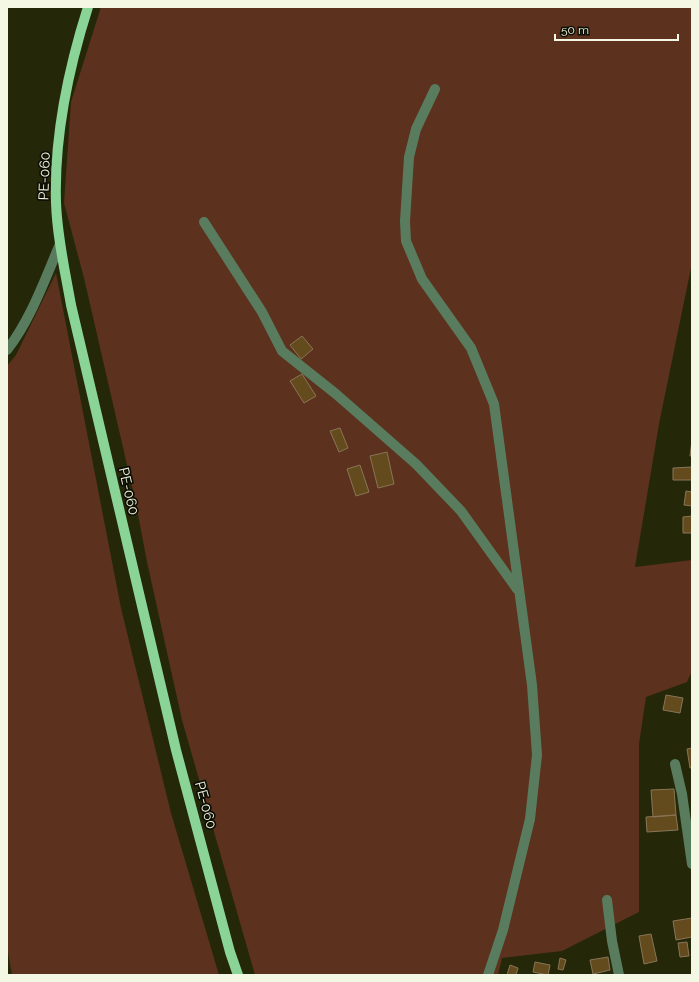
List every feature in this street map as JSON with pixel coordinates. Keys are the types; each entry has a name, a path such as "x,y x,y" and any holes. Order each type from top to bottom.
{"main road":[{"name":"PE-060","path":"88,7 79,36 62,108 56,202 60,244 73,312 176,750 230,952 238,975"}],"street":[{"path":"435,89 416,129 409,156 405,221 406,241 422,279 471,348 494,404 532,686 537,756 530,820 503,930 488,975"},
{"path":"204,222 262,312 282,351 336,394 416,464 461,511 518,591"},
{"path":"7,350 15,340 34,303 60,244"},
{"path":"675,764 682,794 692,864"},
{"path":"606,900 619,975"}],"shaded area":[{"path":"101,7 692,7 692,263 659,424 635,567 692,560 692,671 687,682 646,697 639,744 639,912 562,951 502,958 498,975 255,975 182,720 147,562 136,504 84,278 64,203 71,102"},
{"path":"56,273 121,608 171,813 219,975 12,975 7,947 7,366 16,355"}],"building":[{"path":"302,336 313,349 301,359 290,345"},
{"path":"302,374 316,396 304,403 290,381"},
{"path":"340,428 348,448 339,452 330,431"},
{"path":"692,440 692,456 690,456"},
{"path":"387,452 394,484 378,488 370,456"},
{"path":"360,465 369,492 356,496 347,469"},
{"path":"692,467 692,480 673,480 673,468"},
{"path":"686,491 692,492 692,506 684,505"},
{"path":"692,516 692,533 683,533 683,517"},
{"path":"666,695 683,698 680,713 663,710"},
{"path":"692,748 692,768 690,768 687,749"},
{"path":"674,789 676,815 653,817 651,790"},
{"path":"676,815 678,830 647,832 646,817"},
{"path":"692,918 692,937 676,940 673,921"},
{"path":"651,934 657,961 644,964 639,936"},
{"path":"687,942 689,956 680,957 678,943"},
{"path":"608,957 610,970 593,974 590,960"},
{"path":"560,958 566,960 563,970 558,969"},
{"path":"535,962 550,965 548,975 533,972"},
{"path":"510,965 518,968 516,975 507,975"}]}
